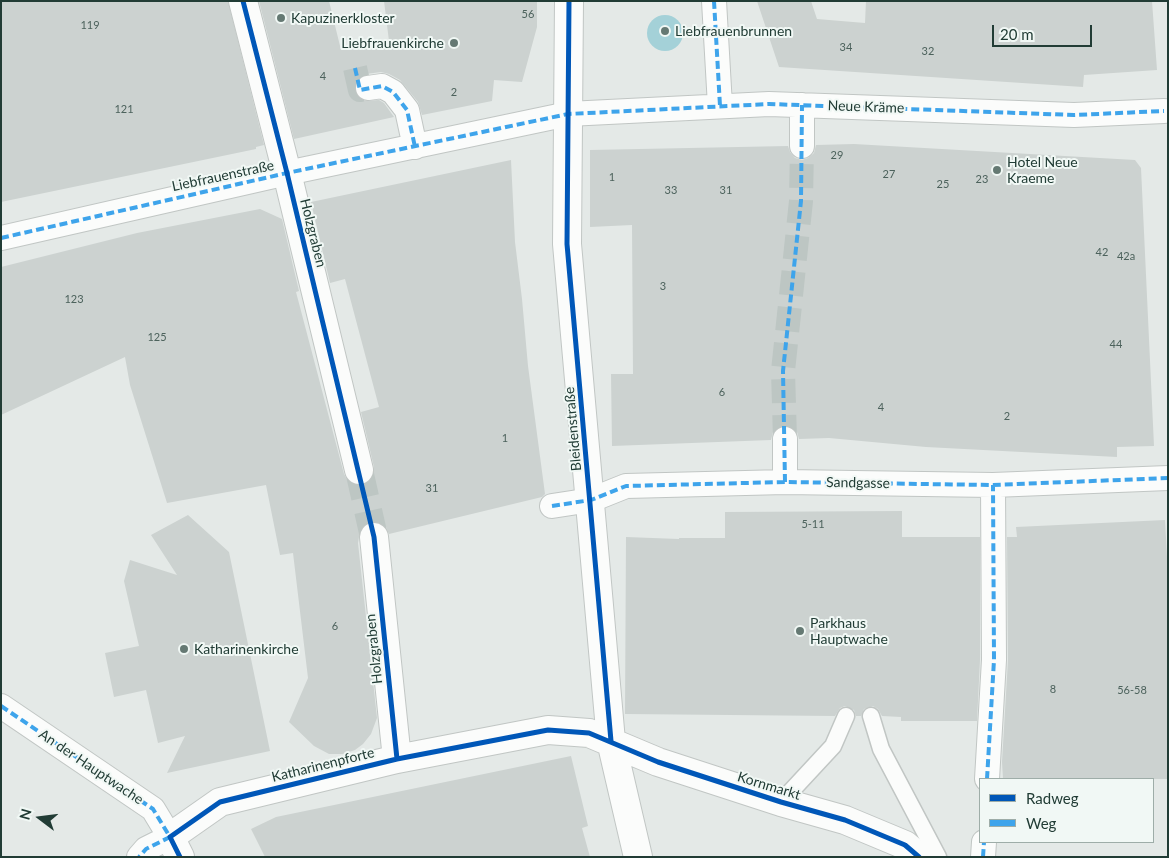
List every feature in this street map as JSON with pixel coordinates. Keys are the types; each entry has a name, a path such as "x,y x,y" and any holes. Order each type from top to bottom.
{"street":[{"name":"Holzgraben","path":"243,1 359,470"},
{"name":"Bleidenstraße","path":"570,1 567,244 611,741 638,857"},
{"path":"714,1 720,106"},
{"path":"368,88 382,86 393,92 407,110 415,147"},
{"name":"Neue Kräme","path":"568,114 720,106 802,104 1074,116 1164,111"},
{"path":"802,104 802,146"},
{"name":"Liebfrauenstraße","path":"1,238 287,173 568,114"},
{"path":"785,439 785,482"},
{"name":"Sandgasse","path":"552,506 591,500 626,486 785,482 993,484 1168,478"},
{"path":"988,778 994,660 993,484"},
{"name":"Holzgraben","path":"374,537 397,759"},
{"name":"An der Hauptwache","path":"1,706 153,809 175,847"},
{"name":"Katharinenpforte","path":"175,847 220,802 397,759 548,730 589,733 611,741"},
{"name":"Kornmarkt","path":"611,741 658,762 781,802 845,820 905,845 919,857"},
{"path":"983,857 984,843"},
{"path":"139,857 146,849 175,847"}],"lane":[{"path":"781,802 833,746 846,716"},
{"path":"871,716 882,749 938,857"}],"water":[{"name":"Liebfrauenbrunnen","path":"665,15 672,16 678,20 682,26 682,40 678,46 672,50 665,51 658,50 652,46 648,40 647,33 648,26 652,20 658,16"}],"building":[{"path":"1,1 228,1 264,145 256,147 256,149 1,202"},
{"path":"259,1 329,1 341,50 389,41 384,1 537,1 537,27 522,82 494,80 492,101 422,115 418,102 400,80 381,72 366,74 355,82 354,89 357,96 363,101 379,100 384,103 394,117 294,139"},
{"path":"757,1 811,1 817,19 865,23 866,1 1152,1 1157,70 1084,75 1083,87 779,67"},
{"path":"854,144 1135,160 1141,168 1154,446 1117,447 1117,457 926,447 829,438 799,439 797,432 785,425 773,432 771,440 612,446 611,374 633,374 632,225 590,227 590,150 788,146 795,158 802,160 814,153 816,145"},
{"path":"511,160 515,242 528,366 545,494 542,497 389,534 386,527 380,523 372,522 364,525 360,531 358,543 377,718 371,734 355,750 343,754 329,754 314,746 289,722 308,678 293,553 280,555 266,485 167,503 130,385 125,357 1,415 1,267 137,233 260,209 282,219 299,291 296,292 344,474 348,481 355,485 362,485 370,481 374,474 374,467 361,412 379,407 345,279 330,283 311,202"},
{"name":"Parkhaus Hauptwache","path":"902,511 902,537 980,537 980,660 977,721 901,721 901,717 882,716 878,709 873,706 864,709 861,716 856,716 854,710 845,706 840,708 835,716 625,714 626,537 725,538 725,512"},
{"name":"Katharinenkirche","path":"188,515 229,552 270,751 167,773 185,736 158,743 146,690 114,697 105,653 139,646 124,581 130,560 177,575 151,535"},
{"path":"1165,520 1168,575 1168,779 1003,778 1002,762 1008,660 1007,537 1017,537 1016,527"},
{"path":"571,756 588,826 582,828 590,857 265,857 251,829 276,817"}],"tunnel":[{"path":"355,68 360,90 368,88"},
{"path":"785,439 783,371 801,201 802,146"},
{"path":"359,470 374,537"}],"marked path":[{"path":"714,1 720,106"},
{"path":"355,68 360,90 382,86 393,92 407,110 415,147"},
{"path":"1,238 287,173 568,114 769,104 1074,115 1164,111"},
{"path":"785,482 783,371 801,201 802,105"},
{"path":"552,506 591,500 626,486 785,482 993,485 1168,478"},
{"path":"987,778 994,660 993,485"},
{"path":"1,706 153,809 170,837 146,849 139,857"},
{"path":"983,857 984,843"}],"cycle path":[{"path":"243,1 287,173 374,537 397,759"},
{"path":"569,1 567,244 611,741"},
{"path":"180,857 170,837 220,802 397,759 548,730 589,733 658,762 781,802 845,820 905,845 919,857"}],"place":[{"name":"Kapuzinerkloster","path":"281,18"},
{"name":"Liebfrauenbrunnen","path":"665,31"},
{"name":"Liebfrauenkirche","path":"454,43"},
{"name":"Hotel Neue Kraeme","path":"997,170"},
{"name":"Parkhaus Hauptwache","path":"800,631"},
{"name":"Katharinenkirche","path":"184,649"}]}
